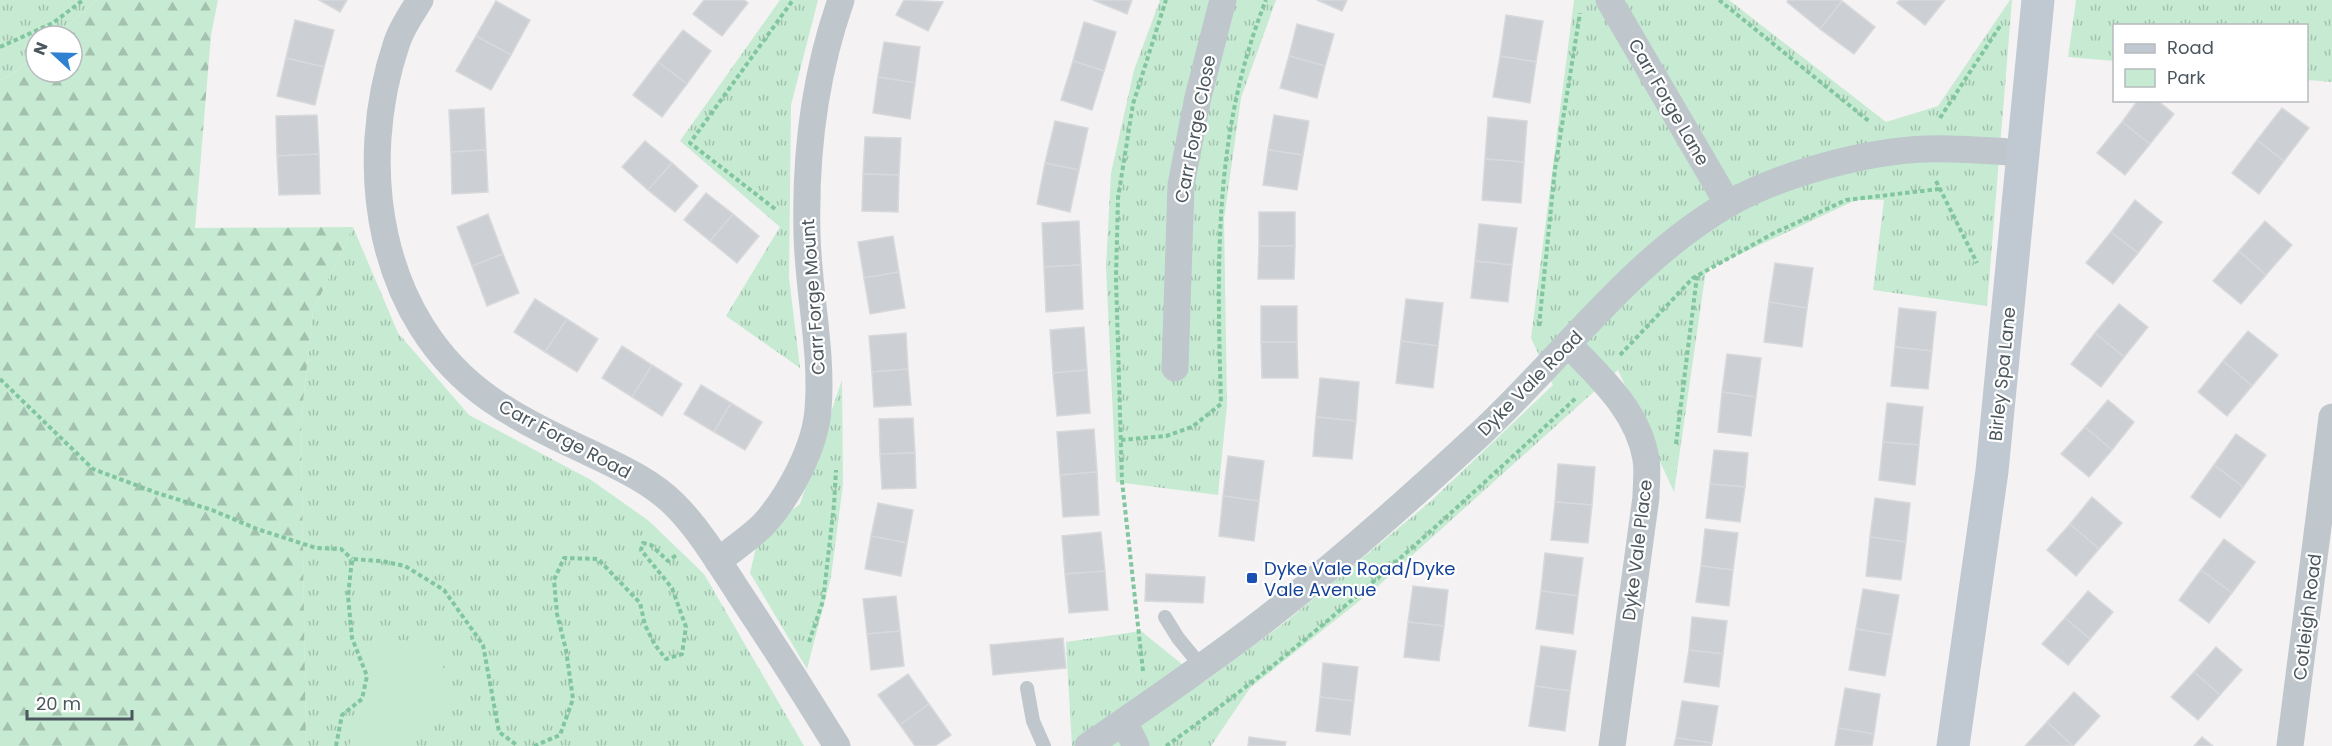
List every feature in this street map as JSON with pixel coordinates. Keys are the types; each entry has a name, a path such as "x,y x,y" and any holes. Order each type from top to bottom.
{"street":[{"name":"Carr Forge Road","path":"420,0 398,39 384,90 377,140 378,185 387,247 403,295 429,338 456,370 488,398 530,424 623,468 652,486 675,505 718,561 837,746"},
{"name":"Carr Forge Mount","path":"718,561 764,524 782,501 810,443 818,413 818,349 807,233 808,159 816,92 830,30 841,0"},
{"name":"Carr Forge Close","path":"1175,368 1181,185 1198,97 1223,0"},
{"name":"Carr Forge Lane","path":"1609,0 1728,204"},
{"name":"Birley Spa Lane","path":"1953,746 1992,471 2038,0"},
{"name":"Dyke Vale Road","path":"1088,746 1266,618 1363,538 1482,432 1619,291 1678,239 1728,204 1773,183 1817,169 1877,155 1916,150 2024,153"},
{"name":"Dyke Vale Place","path":"1568,344 1614,391 1635,423 1646,460 1646,497 1612,746"},
{"name":"Cotleigh Road","path":"2290,746 2332,417"},
{"path":"1124,722 1136,746"}],"lane":[{"path":"1165,616 1178,638 1201,666"},
{"path":"1027,688 1033,721 1044,746"}],"path":[{"path":"0,47 53,23 83,0"},
{"path":"793,0 690,143 807,233"},
{"path":"1147,705 1122,481 1116,278 1118,198 1133,104 1166,0"},
{"path":"1121,440 1166,436 1192,426 1221,404 1218,300 1222,178 1235,98 1266,0"},
{"path":"1719,0 1916,150 1939,189 1981,271"},
{"path":"1534,379 1555,170 1580,11"},
{"path":"1916,150 2002,22"},
{"path":"1165,746 1227,702 1427,536 1600,376 1697,275 1774,233 1846,200 1939,189"},
{"path":"1675,452 1697,275"},
{"path":"0,379 93,469 316,548 341,549 352,559 381,561 405,566 444,590 483,645 499,732 518,746"},
{"path":"796,680 823,601 834,505 836,462"},
{"path":"534,746 560,735 573,699 566,650 557,614 554,580 564,558 598,559 640,603 645,625 655,645 666,659 682,654 686,627 672,588 641,550 643,543 651,545 668,561 699,534"},
{"path":"336,746 342,715 362,699 367,676 352,638 348,596 352,559"}],"green space":[{"path":"0,0 97,0 70,24 24,24 24,64 0,80"},
{"path":"97,0 218,0 211,35 195,228 353,227 313,311 301,420 306,746 0,746 0,80 24,64 24,84 84,84 84,24 70,24"},
{"path":"780,0 818,0 791,105 789,278 800,368 726,316 780,227 680,141"},
{"path":"1160,0 1276,0 1241,98 1224,219 1227,405 1218,495 1116,482 1106,267 1111,173 1134,70"},
{"path":"1574,0 1729,0 1886,122 1938,106 2012,0 1987,306 1873,290 1884,200 1856,200 1706,270 1674,492 1618,370 1377,587 1250,688 1211,746 1072,746 1066,642 1141,631 1204,682 1283,624 1431,501 1553,385 1531,338"},
{"path":"2076,0 2332,0 2332,82 2308,80 2308,24 2113,24 2113,61 2068,57"},
{"path":"353,227 398,333 469,415 591,480 649,521 704,574 804,746 306,746 301,420 313,311"},
{"path":"842,380 843,484 831,577 807,669 750,573 759,535 800,504"},
{"path":"404,640 424,648 438,660 446,675 448,691 444,706 434,720 418,730 396,735 393,746 349,746 353,730 367,719 358,706 354,693 354,680 358,668 376,649"}],"building":[{"path":"319,0 347,0 340,12"},
{"path":"704,0 744,0 748,3 722,36 693,14"},
{"path":"904,0 943,2 928,31 896,15"},
{"path":"1093,0 1132,0 1127,14"},
{"path":"1317,0 1347,0 1342,11"},
{"path":"1788,0 1842,1 1820,29 1787,2"},
{"path":"1900,0 1945,0 1925,25 1897,3"},
{"path":"496,1 530,20 511,55 476,36"},
{"path":"1842,1 1875,27 1854,54 1820,29"},
{"path":"1506,15 1543,21 1536,62 1500,56"},
{"path":"295,20 334,30 324,67 286,58"},
{"path":"1084,22 1116,32 1104,71 1073,61"},
{"path":"1297,24 1334,34 1325,66 1289,56"},
{"path":"683,30 711,51 687,84 658,62"},
{"path":"476,36 511,55 491,90 456,71"},
{"path":"884,42 920,47 915,83 878,77"},
{"path":"1289,56 1325,66 1317,98 1280,88"},
{"path":"1500,56 1536,62 1530,103 1493,97"},
{"path":"286,58 324,67 315,105 277,96"},
{"path":"1073,61 1104,71 1092,110 1061,100"},
{"path":"658,62 687,84 662,117 633,95"},
{"path":"878,77 915,83 910,119 873,113"},
{"path":"2137,102 2159,102 2174,114 2150,144 2122,122"},
{"path":"484,108 486,150 451,152 449,110"},
{"path":"2282,108 2309,128 2284,161 2257,140"},
{"path":"317,115 319,154 277,156 276,116"},
{"path":"1274,115 1309,121 1303,155 1268,150"},
{"path":"1488,117 1527,121 1524,162 1485,159"},
{"path":"1055,121 1088,128 1079,170 1045,163"},
{"path":"2122,122 2150,144 2125,175 2097,153"},
{"path":"865,137 901,138 899,175 863,174"},
{"path":"2257,140 2284,161 2259,194 2232,173"},
{"path":"645,141 672,163 648,190 622,167"},
{"path":"486,150 488,192 452,194 451,152"},
{"path":"1268,150 1303,155 1297,190 1263,185"},
{"path":"319,154 320,194 279,195 277,156"},
{"path":"1485,159 1524,162 1521,203 1482,200"},
{"path":"672,163 698,186 675,212 648,190"},
{"path":"1045,163 1079,170 1070,212 1037,204"},
{"path":"863,174 899,175 898,212 862,211"},
{"path":"706,193 733,214 710,241 684,220"},
{"path":"2135,200 2162,222 2138,253 2111,232"},
{"path":"1259,212 1295,212 1295,246 1259,246"},
{"path":"488,214 503,254 472,266 457,227"},
{"path":"733,214 759,236 737,263 710,241"},
{"path":"1079,221 1081,265 1044,267 1042,223"},
{"path":"2265,221 2292,245 2266,275 2239,251"},
{"path":"1479,224 1517,228 1512,265 1475,261"},
{"path":"2111,232 2138,253 2113,284 2086,263"},
{"path":"893,236 899,272 864,278 858,242"},
{"path":"1259,246 1295,246 1294,279 1258,279"},
{"path":"2239,251 2266,275 2241,304 2213,281"},
{"path":"503,254 519,293 487,306 472,266"},
{"path":"1475,261 1512,265 1508,302 1471,298"},
{"path":"1775,263 1813,268 1807,308 1769,302"},
{"path":"1081,265 1083,309 1046,312 1044,267"},
{"path":"899,272 905,308 870,314 864,278"},
{"path":"535,299 567,319 545,352 514,332"},
{"path":"1406,299 1443,303 1438,346 1401,341"},
{"path":"1769,302 1807,308 1802,347 1764,342"},
{"path":"2119,304 2148,327 2124,357 2095,333"},
{"path":"1261,306 1297,306 1297,342 1261,342"},
{"path":"1899,308 1936,312 1932,351 1895,347"},
{"path":"567,319 598,339 577,372 545,352"},
{"path":"1084,327 1087,370 1053,373 1050,330"},
{"path":"2248,331 2278,355 2252,386 2223,361"},
{"path":"906,333 908,369 872,372 869,336"},
{"path":"2095,333 2124,357 2101,387 2071,364"},
{"path":"1401,341 1438,346 1433,388 1396,383"},
{"path":"1261,342 1297,342 1298,378 1262,378"},
{"path":"622,346 652,365 632,397 602,378"},
{"path":"1895,347 1932,351 1928,389 1891,386"},
{"path":"1727,354 1761,358 1756,397 1722,392"},
{"path":"2223,361 2252,386 2227,416 2198,392"},
{"path":"652,365 682,384 662,416 632,397"},
{"path":"908,369 911,405 874,407 872,372"},
{"path":"1087,370 1090,413 1057,416 1053,373"},
{"path":"1320,378 1359,382 1356,421 1316,417"},
{"path":"701,385 731,403 714,432 684,414"},
{"path":"1722,392 1756,397 1751,436 1718,432"},
{"path":"2108,400 2134,422 2112,450 2085,427"},
{"path":"731,403 762,422 745,450 714,432"},
{"path":"1887,403 1923,407 1919,445 1883,442"},
{"path":"1316,417 1356,421 1352,459 1313,456"},
{"path":"913,418 915,453 880,454 879,419"},
{"path":"2085,427 2112,450 2089,477 2061,454"},
{"path":"1094,429 1097,472 1060,475 1057,432"},
{"path":"2236,434 2266,455 2243,487 2214,465"},
{"path":"1883,442 1919,445 1915,485 1879,480"},
{"path":"1714,450 1748,453 1745,487 1710,484"},
{"path":"915,453 916,488 882,489 880,454"},
{"path":"1228,456 1264,461 1259,501 1223,496"},
{"path":"1558,464 1595,467 1592,505 1555,502"},
{"path":"2214,465 2243,487 2220,518 2191,497"},
{"path":"1097,472 1099,515 1063,517 1060,475"},
{"path":"1710,484 1745,487 1740,522 1706,518"},
{"path":"1223,496 1259,501 1254,541 1219,536"},
{"path":"2092,497 2122,523 2099,549 2070,524"},
{"path":"1875,498 1910,503 1906,542 1870,537"},
{"path":"1555,502 1592,505 1588,543 1551,540"},
{"path":"878,503 913,510 907,543 871,536"},
{"path":"2070,524 2099,549 2076,576 2047,550"},
{"path":"1705,529 1738,533 1733,570 1701,566"},
{"path":"1101,532 1105,571 1065,574 1062,536"},
{"path":"871,536 907,543 901,576 865,569"},
{"path":"1870,537 1906,542 1901,580 1866,576"},
{"path":"2224,539 2255,562 2232,593 2201,570"},
{"path":"1545,553 1583,558 1578,596 1541,591"},
{"path":"1701,566 1733,570 1729,606 1696,602"},
{"path":"2201,570 2232,593 2209,623 2179,600"},
{"path":"1105,571 1108,610 1069,613 1065,574"},
{"path":"1146,574 1205,577 1203,603 1145,601"},
{"path":"1413,586 1448,590 1444,626 1408,622"},
{"path":"1863,589 1899,595 1892,635 1856,629"},
{"path":"1541,591 1578,596 1573,634 1536,629"},
{"path":"2088,591 2113,612 2090,639 2065,618"},
{"path":"896,596 900,631 867,634 863,599"},
{"path":"1692,617 1727,621 1723,654 1689,650"},
{"path":"2065,618 2090,639 2068,665 2042,644"},
{"path":"1408,622 1444,626 1439,661 1404,657"},
{"path":"1856,629 1892,635 1885,676 1849,670"},
{"path":"900,631 904,666 871,670 867,634"},
{"path":"1063,638 1066,668 993,675 990,645"},
{"path":"1541,646 1576,651 1570,691 1535,686"},
{"path":"2216,647 2242,670 2220,695 2194,672"},
{"path":"1689,650 1723,654 1719,687 1684,682"},
{"path":"1323,663 1358,667 1354,701 1320,697"},
{"path":"2194,672 2220,695 2198,720 2171,697"},
{"path":"908,674 929,704 900,725 878,695"},
{"path":"1535,686 1570,691 1565,731 1529,726"},
{"path":"1845,688 1880,694 1874,734 1838,728"},
{"path":"2074,692 2100,716 2073,746 2047,722"},
{"path":"1320,697 1354,701 1350,735 1316,731"},
{"path":"1682,701 1718,706 1712,743 1676,738"},
{"path":"929,704 951,735 935,746 915,746 900,725"},
{"path":"2047,722 2073,746 2025,746"},
{"path":"1838,728 1874,734 1872,746 1835,746"},
{"path":"1249,737 1286,742 1285,746 1248,746"},
{"path":"2202,737 2213,746 2194,746"},
{"path":"1676,738 1712,743 1711,746 1674,746"}],"place":[{"name":"Dyke Vale Road/Dyke Vale Avenue","path":"1252,578"}]}
